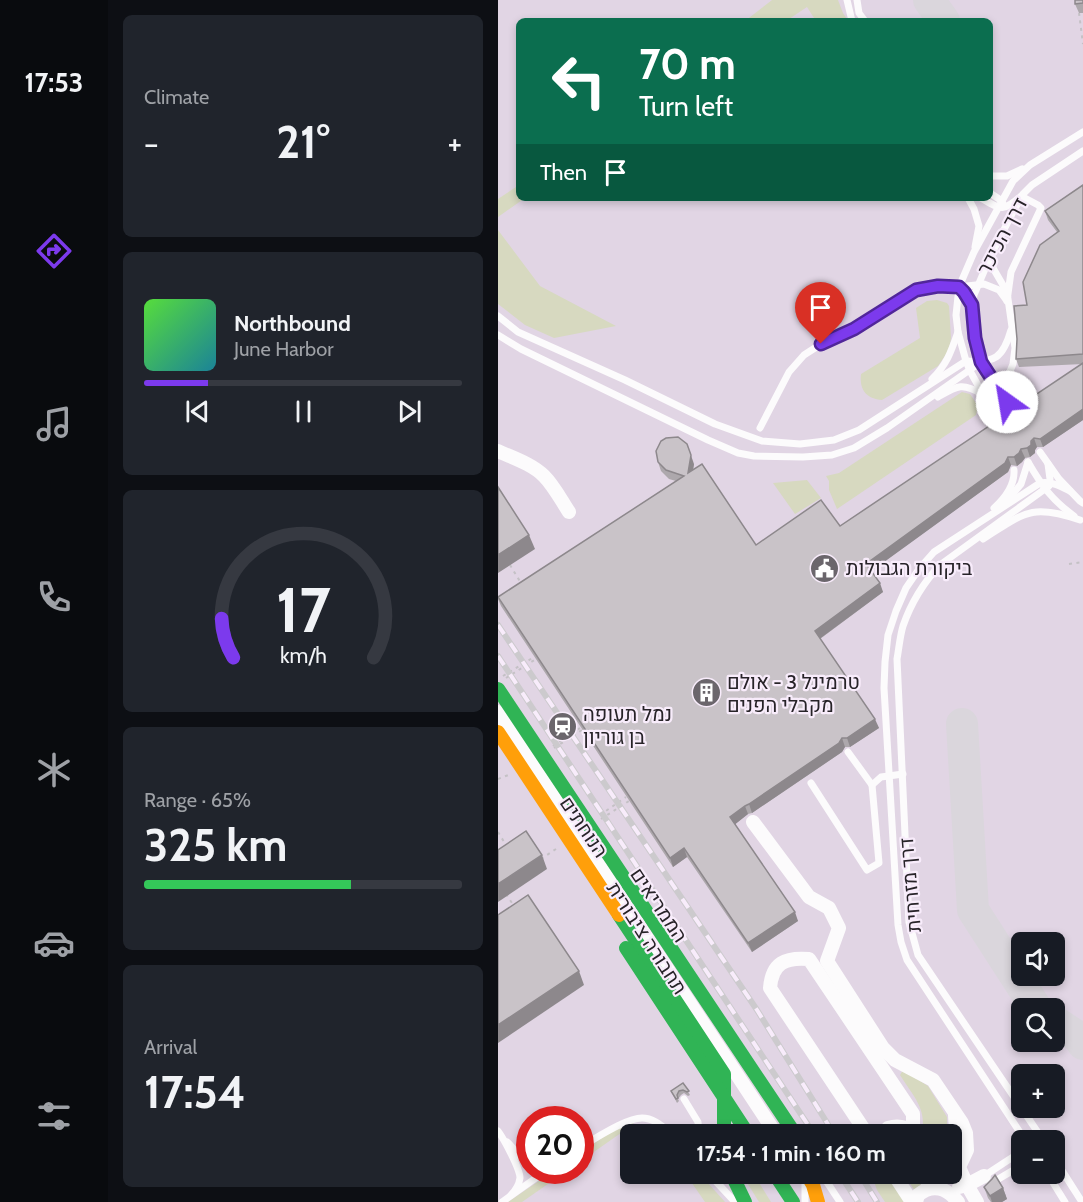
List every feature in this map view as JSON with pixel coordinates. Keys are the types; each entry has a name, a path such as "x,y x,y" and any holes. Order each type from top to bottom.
{"street":[{"path":"498,451 523,462 542,474 569,512"},
{"path":"498,689 788,1124"},
{"name":"הממריאים","path":"498,698 780,1124"},
{"name":"תחבורה ציבורית","path":"498,712 769,1124"},
{"name":"הנוחתים","path":"498,732 724,1074"},
{"path":"498,754 505,776 741,1124"},
{"path":"753,822 809,897 829,908 838,928 826,961 883,1048 895,1060 933,1080 963,1123 967,1150 959,1167 974,1200"},
{"path":"860,1124 770,988 774,969 786,960 795,957 809,959 913,1114 913,1124"},
{"path":"724,1074 724,1124"},
{"path":"955,1113 956,1124"},
{"path":"901,1184 914,1202 924,1190 949,1189 987,1180"},
{"path":"974,1200 987,1180"},
{"path":"736,1184 745,1202"},
{"path":"781,1184 793,1202"},
{"path":"812,1184 819,1202"},
{"path":"932,1184 947,1192 958,1202"},
{"path":"936,1188 938,1184"}],"lane":[{"path":"847,0 851,18"},
{"path":"856,0 863,18"},
{"name":"דרך הכיכר","path":"999,423 966,361 956,315 959,287 974,252 1013,181 1030,165 1083,131"},
{"name":"דרך הכיכר","path":"1012,413 981,362 975,338 972,305 978,284 991,255 1022,196 1032,185 1083,151"},
{"path":"993,176 1007,176 1030,165"},
{"path":"993,196 1001,205 1007,219 1001,235"},
{"path":"990,201 1010,206 1022,196 1041,208 1011,272 1008,301"},
{"path":"970,201 979,226 974,252"},
{"path":"991,255 993,268 1006,288 1014,348 1013,364 1005,383 1007,402"},
{"path":"760,428 789,372 804,356 821,344 854,329 916,290 938,286 959,287 984,284 999,290 1008,301"},
{"path":"959,287 972,305"},
{"path":"498,316 518,332 715,424 762,441 800,444 834,440 859,430 966,361 981,362"},
{"path":"498,335 531,354 738,453 754,456 803,457 832,455 854,448 887,428 981,362 1001,354 1011,330"},
{"path":"917,392 942,368 951,353 958,332"},
{"path":"887,428 958,386 966,386 983,394"},
{"path":"1040,452 1083,503"},
{"path":"1018,1130 907,960 901,942 898,925 884,688 885,662 888,635 896,611 919,569 934,552 1010,499 1021,484 1028,462 1040,483 1070,490"},
{"path":"1048,464 1047,486 1053,500 1082,521"},
{"path":"984,518 1011,488 1014,470"},
{"path":"984,518 1040,483"},
{"path":"940,565 1047,486"},
{"path":"940,565 1021,515 1046,511 1060,513 1082,521"},
{"name":"דרך מזרחית","path":"940,565 915,599 903,627 897,658 909,921 918,955 1034,1130"},
{"path":"811,783 867,870 879,862 872,785 848,752"},
{"path":"872,785 881,777 903,774"},
{"path":"724,1074 776,1124"},
{"path":"684,1099 698,1124"},
{"path":"622,1124 642,1118 659,1124"},
{"path":"594,1139 620,1125"},
{"path":"498,1131 519,1171 520,1179 516,1190 511,1195"},
{"path":"505,1141 516,1152"},
{"path":"987,1180 1011,1160"},
{"path":"987,1180 1011,1170"},
{"path":"1065,1175 1082,1202"},
{"path":"502,1202 527,1184"},
{"path":"719,1184 735,1202"},
{"path":"804,1184 805,1202"},
{"path":"828,1184 840,1202"},
{"path":"1054,1184 1065,1202"}],"path":[{"path":"1079,13 1083,44"},
{"path":"1069,564 1083,562"},
{"path":"510,565 526,590"},
{"path":"498,681 535,658"},
{"path":"548,752 582,730"},
{"path":"498,832 510,851"},
{"path":"506,894 516,909"}],"shaded area":[{"path":"498,0 1083,0 1083,1202 498,1202"}],"green space":[{"path":"772,0 838,0 846,18 814,18 807,7 790,18 749,18"},
{"path":"516,187 516,201 521,201 498,217 498,199"},
{"path":"498,230 540,286 616,326 554,338 525,325 498,304"},
{"path":"937,300 949,306 951,338 949,350 938,366 882,400 868,396 861,385 861,374 920,338 916,308 927,301"},
{"path":"962,392 970,394 978,406 976,415 837,509 826,476 839,473"},
{"path":"807,480 821,498 795,514 773,483"},
{"path":"903,1070 928,1086 947,1117 947,1124 923,1124 921,1109 900,1075"},
{"path":"620,1128 620,1134 594,1152 594,1143"},
{"path":"534,1184 548,1184 522,1202 508,1202"},
{"path":"693,1184 709,1184 725,1202 705,1202"},
{"path":"748,1184 760,1184 771,1202 759,1202"},
{"path":"875,1184 893,1184 904,1202 885,1202"},
{"path":"910,1184 920,1184 922,1186 915,1191"}],"building":[{"path":"1075,0 1083,0 1083,3 1075,4"},
{"path":"1083,185 1083,354 1016,359 1014,306 1027,305 1023,282 1040,245 1059,231 1045,211"},
{"name":"טרמינל 3 - אולם מקבלי הפנים","path":"1083,363 1083,409 1040,439 1034,438 1027,448 1021,449 1014,457 1008,457 1005,463 866,564 880,583 815,631 875,719 847,738 842,738 839,743 730,817 795,912 748,943 684,848 670,858 498,597 684,476 666,470 658,462 656,451 661,441 666,438 678,437 687,444 691,455 688,473 702,464 756,545 821,500 840,526"},
{"path":"498,487 529,535 498,555"},
{"path":"526,831 542,855 498,884 498,850"},
{"path":"528,895 579,971 498,1025 498,915"},
{"path":"683,1083 689,1091 679,1091 676,1099 671,1091"},
{"path":"995,1175 1003,1188 990,1196 984,1187"}],"taxiway":[{"path":"929,0 942,18"},
{"path":"962,724 973,910 1030,998"},
{"path":"1065,1028 1078,1037 1083,1044"}],"railway":[{"path":"498,625 757,1010 828,1124"},
{"path":"498,656 807,1124"},
{"path":"846,1184 858,1202"},
{"path":"866,1184 877,1202"}],"traffic: fast":[{"path":"498,689 788,1124"},
{"path":"619,915 724,1074 724,1124"},
{"path":"626,948 741,1124"},
{"path":"736,1184 745,1202"},
{"path":"781,1184 793,1202"}],"traffic: slow":[{"path":"498,732 619,915"},
{"path":"812,1184 818,1202"}],"place":[{"name":"ביקורת הגבולות","path":"825,568"},
{"name":"טרמינל 3 - אולם מקבלי הפנים","path":"706,693"},
{"name":"נמל תעופה בן גוריון","path":"562,726"}],"route":[{"path":"821,344 854,329 916,290 938,286 959,287 972,305 975,338 981,362 1007,402"}]}
